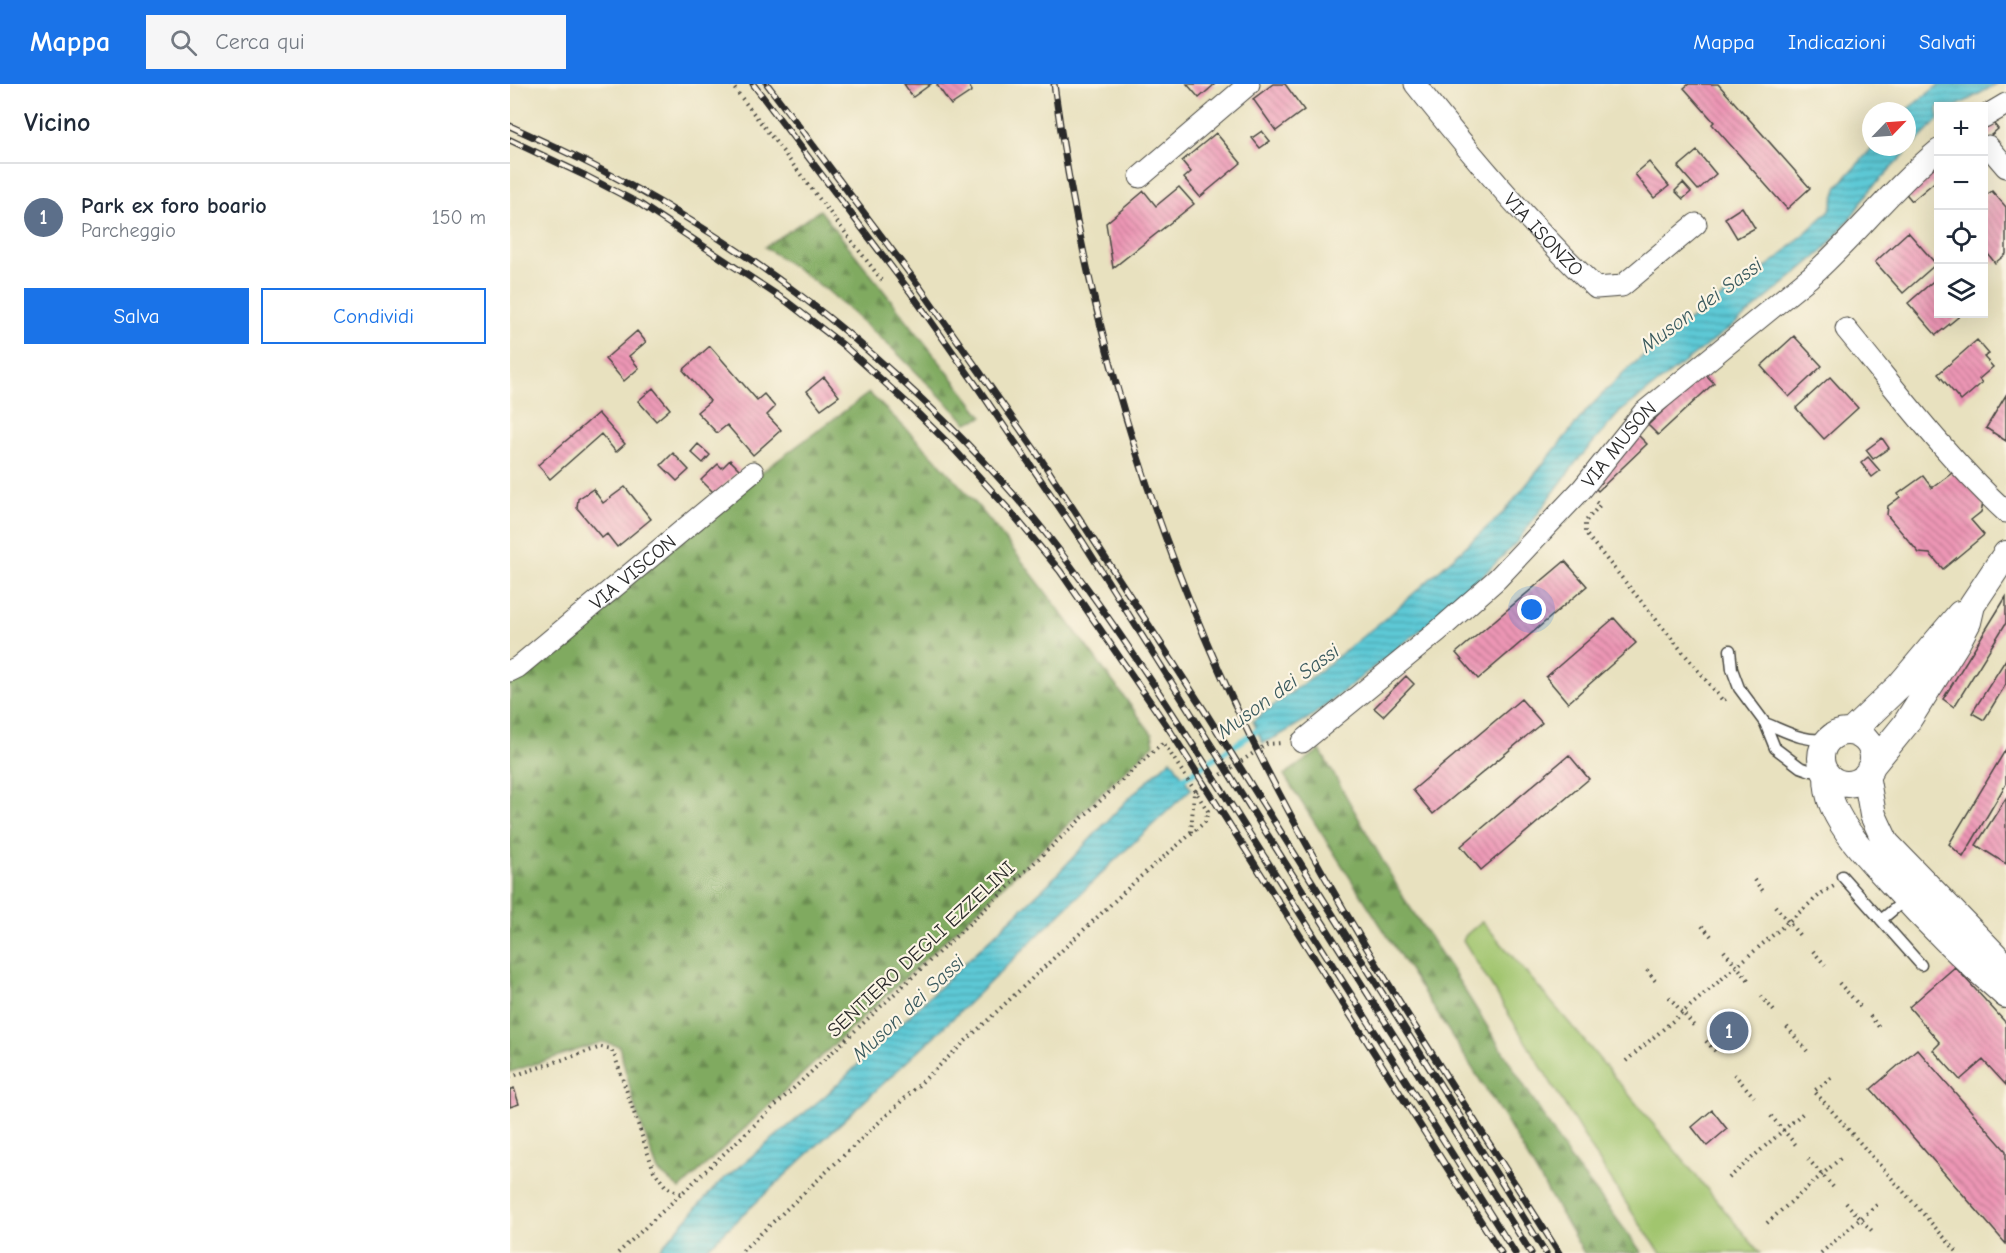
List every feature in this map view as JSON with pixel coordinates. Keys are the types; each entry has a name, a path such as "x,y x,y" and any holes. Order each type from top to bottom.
{"street":[{"path":"1140,177 1249,84"},
{"name":"VIA ISONZO","path":"1415,84 1460,141 1530,220 1596,288 1622,286 1696,224"},
{"path":"1988,114 2006,104"},
{"path":"1988,146 2006,167"},
{"name":"VIA MUSON","path":"1302,742 1438,631 1497,579 1582,489 1642,413 1832,258 1891,193 1934,154"},
{"path":"1846,329 1938,443 2006,512"},
{"name":"VIA VISCON","path":"510,671 518,667 753,472"},
{"path":"1826,772 1838,782 1854,783 1868,771 1900,733 1958,641 1968,622 1972,605 2006,554"},
{"path":"1972,605 1960,613 1900,685 1840,736 1822,748 1821,756 1829,796 1843,825 1866,855 1958,952 2006,995"},
{"path":"1840,736 1858,734 1871,747 1873,755 1868,771 1875,819 1873,839 1909,886 1910,892 1906,898"},
{"path":"1875,819 1886,843 2006,967"},
{"path":"1906,898 1919,896 1940,915 1948,919 1958,919"}],"lane":[{"path":"1730,650 1732,669 1739,688 1765,723 1776,748 1800,767 1811,771 1826,772"},
{"path":"1765,723 1805,740 1840,736"},
{"path":"1842,876 1921,965"},
{"path":"1881,920 1906,898"}],"path":[{"path":"731,84 884,283"},
{"path":"1582,489 1600,505 1585,522 1585,533 1723,701 1739,688"},
{"name":"SENTIERO DEGLI EZZELINI","path":"618,1253 1163,742 1208,810 1204,822 1140,877 740,1253"},
{"path":"1191,833 1194,793 1267,744"},
{"path":"1754,880 1763,891"},
{"path":"1626,1061 1822,893"},
{"path":"1775,906 1801,937"},
{"path":"1702,926 1711,936"},
{"path":"1724,951 1750,982"},
{"path":"1813,951 1825,965"},
{"path":"1647,970 1657,983"},
{"path":"1839,983 1860,1006"},
{"path":"1761,996 1774,1011"},
{"path":"1669,997 1694,1026"},
{"path":"1870,1016 1879,1027"},
{"path":"1787,1027 1807,1051"},
{"path":"1706,1041 1717,1053"},
{"path":"510,1077 602,1047 610,1049 615,1057 654,1171 666,1187 682,1194"},
{"path":"1734,1074 1754,1097"},
{"path":"1831,1078 1814,1091 1958,1253"},
{"path":"1730,1178 1803,1113"},
{"path":"1771,1116 1797,1145"},
{"path":"1767,1222 1823,1176 1842,1157"},
{"path":"1808,1159 1835,1189"},
{"path":"1821,1253 1880,1202"},
{"path":"1846,1203 1873,1232"}],"green space":[{"path":"820,210 983,417 967,423 896,352 828,291 765,247"},
{"path":"869,393 938,462 1000,533 1152,734 1154,744 680,1189 658,1171 636,1111 619,1046 602,1042 510,1072 510,678 759,474"},
{"path":"1320,750 1405,900 1450,967 1570,1159 1642,1253 1584,1253 1505,1119 1284,775"},
{"path":"1482,921 1760,1253 1661,1253 1601,1164 1463,940"}],"water":[{"path":"1940,84 1997,84 1964,102 1934,102 1934,124 1916,143 1916,103"},
{"path":"1865,156 1903,156 1869,191 1823,251 1749,313 1620,412 1577,461 1516,543 1457,601 1312,716 1263,743 1253,721 1392,613 1505,511 1587,410 1624,372 1674,330 1777,259 1830,210 1838,186"},
{"path":"1171,759 1191,789 948,1023 702,1253 656,1253 718,1184 825,1096 1048,884 1128,799"}],"building":[{"path":"904,84 931,84 913,97"},
{"path":"968,84 972,91 951,105 937,85"},
{"path":"1187,84 1215,84 1199,98"},
{"path":"1273,84 1285,84 1304,110 1276,131 1253,99"},
{"path":"1689,84 1718,84 1810,188 1787,209 1712,124 1714,122 1684,88"},
{"path":"1988,119 1998,129 1988,138"},
{"path":"1262,131 1270,141 1260,148 1252,138"},
{"path":"1216,133 1241,163 1200,197 1184,178 1191,172 1182,161"},
{"path":"1697,151 1716,174 1698,190 1678,167"},
{"path":"1649,162 1669,186 1654,198 1635,174"},
{"path":"1934,163 1934,182 1912,201 1903,190"},
{"path":"1683,183 1691,192 1683,199 1675,191"},
{"path":"1179,187 1194,204 1113,268 1106,223 1144,191 1156,206"},
{"path":"1992,191 2006,207 2006,254 1995,263 1988,254 1988,194"},
{"path":"1742,207 1755,228 1737,238 1725,218"},
{"path":"1908,232 1934,262 1934,266 1903,293 1875,262"},
{"path":"1934,280 1934,318 1957,318 1936,335 1908,303"},
{"path":"637,331 646,342 629,356 639,368 624,381 605,359"},
{"path":"1794,336 1822,366 1789,397 1761,366"},
{"path":"1977,340 1989,354 1984,357 1993,367 1979,379 1982,383 1961,401 1938,374"},
{"path":"710,346 757,400 764,394 775,407 767,415 781,430 753,455 727,425 717,433 697,412 710,401 683,370"},
{"path":"1704,373 1714,383 1658,435 1648,425"},
{"path":"824,377 839,396 821,409 807,391"},
{"path":"1830,377 1858,408 1824,439 1796,408"},
{"path":"653,388 670,409 656,421 638,401"},
{"path":"2006,395 2006,441 1986,428"},
{"path":"598,413 625,444 616,452 601,434 550,479 538,465"},
{"path":"1638,435 1647,444 1598,491 1589,482"},
{"path":"1882,438 1889,448 1873,459 1866,450"},
{"path":"698,444 710,455 703,463 691,452"},
{"path":"673,453 689,470 677,481 661,465"},
{"path":"1868,457 1880,471 1872,477 1861,463"},
{"path":"730,460 740,470 715,494 701,480 718,464 722,468"},
{"path":"1956,470 1983,503 1981,512 1971,520 1984,535 1943,569 1930,554 1919,553 1887,515 1888,506 1900,497 1898,494 1923,476 1932,488"},
{"path":"625,487 651,519 617,547 607,534 602,538 577,508 578,499 593,489 603,503"},
{"path":"1565,561 1587,586 1478,679 1456,653"},
{"path":"2006,597 2006,623 1954,707 1943,699"},
{"path":"1614,618 1636,643 1568,703 1546,677"},
{"path":"2006,659 2006,684 1984,720 1972,713"},
{"path":"1406,676 1414,684 1383,716 1374,708"},
{"path":"1521,699 1542,723 1433,814 1413,790"},
{"path":"2006,749 2006,784 1963,857 1949,844"},
{"path":"1569,755 1589,779 1481,870 1461,846"},
{"path":"2006,798 2006,864 1976,845"},
{"path":"1955,967 2006,1023 2006,1085 1983,1060 1960,1080 1933,1050 1940,1043 1909,1007"},
{"path":"1917,1049 2006,1151 2006,1244 1871,1089"},
{"path":"514,1088 519,1104 510,1107 510,1090"},
{"path":"1712,1110 1727,1129 1707,1146 1692,1127"}],"waterway":[{"name":"Muson dei Sassi","path":"1177,783 1264,726"}],"railway":[{"path":"753,84 911,293 1083,542 1531,1253"},
{"path":"767,84 919,286 1037,453 1204,710 1546,1253"},
{"path":"1054,84 1068,173 1086,261 1131,434 1159,519 1226,685 1265,766 1333,891 1406,1013 1559,1253"},
{"path":"510,126 662,203 791,288 851,336 910,388 995,473 1070,565 1147,674 1515,1253"},
{"path":"510,140 640,204 786,301 843,345 905,401 953,448 1011,512 1060,571 1171,732 1501,1253"}],"place":[{"name":"Park ex foro boario","path":"1729,1031"}]}
